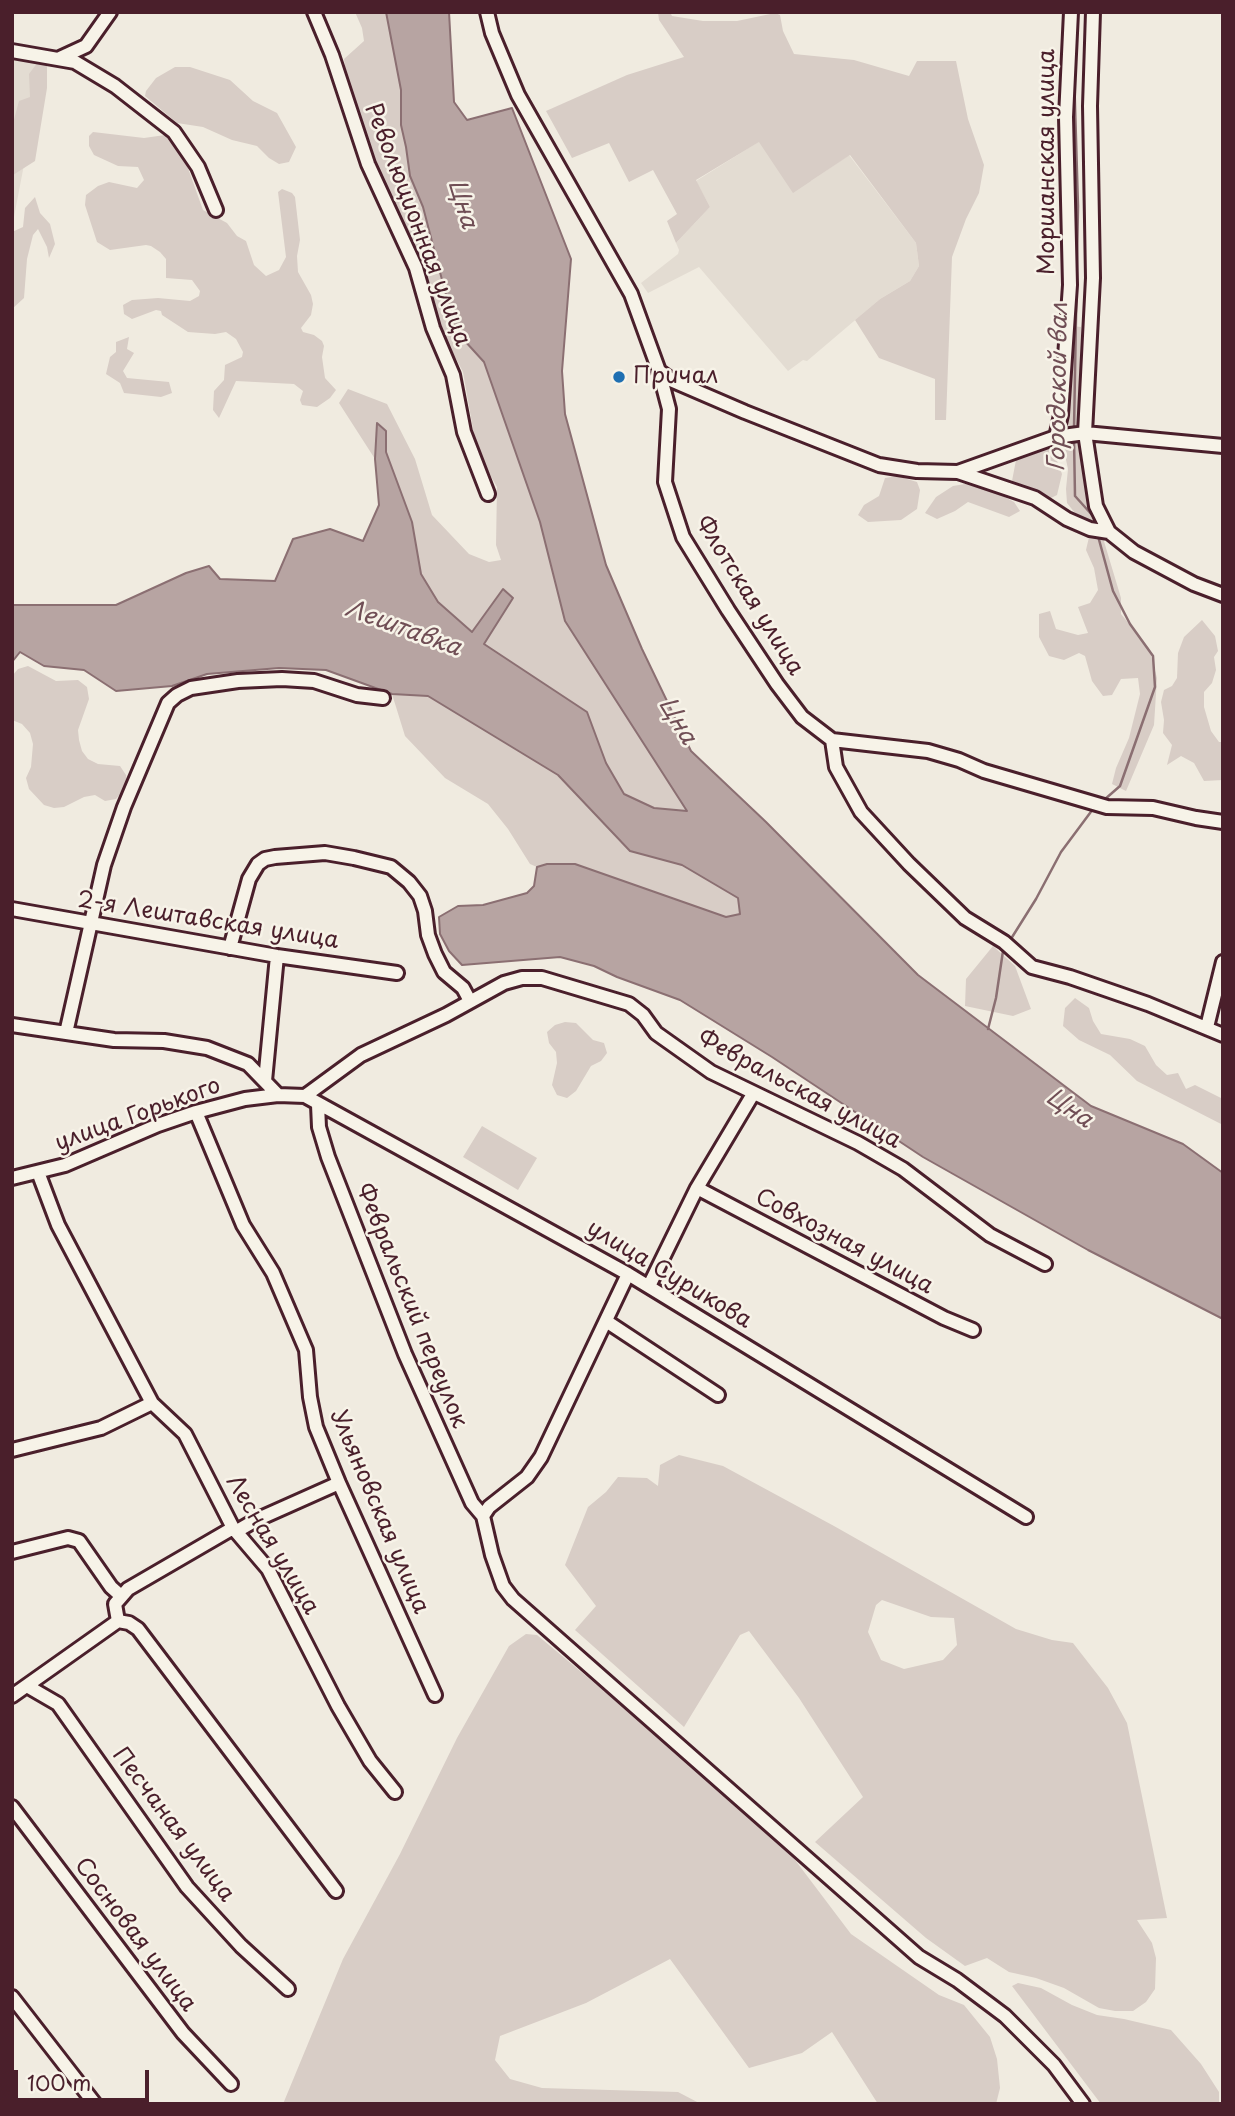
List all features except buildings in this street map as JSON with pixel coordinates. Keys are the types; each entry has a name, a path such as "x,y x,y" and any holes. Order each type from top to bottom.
{"street":[{"path":"60,58 86,46 110,12"},
{"name":"Революционная улица","path":"314,12 332,55 368,164 416,268 433,328 453,375 464,432 488,494"},
{"name":"Флотская улица","path":"487,12 492,33 518,95 631,294 659,371 669,409 665,482 683,537 777,684 802,717 832,740"},
{"name":"Моршанская улица","path":"1071,12 1066,117 1070,285 1061,415 1072,435"},
{"name":"Моршанская улица","path":"1072,435 1093,278 1090,106 1093,12"},
{"path":"12,51 60,58 84,65 115,86 174,132 198,167 216,210"},
{"path":"659,371 673,381 733,407 879,466 917,471 958,472 1035,498 1067,519 1090,529 1109,532"},
{"path":"958,472 1072,435 1223,446"},
{"path":"1072,435 1096,506 1109,532 1134,552 1194,584 1223,595"},
{"path":"66,1033 104,865 124,807 168,703 191,688 238,681 282,679 314,681 357,695 383,698"},
{"path":"1223,822 1153,808 1099,804 984,771 928,751 832,740 836,767 861,812 909,864 965,918 1004,942 1032,967 1070,977 1223,1035"},
{"path":"230,948 249,879 258,864 275,857 325,853 354,858 391,867 409,882 422,903 428,935 444,972 463,988 470,1001"},
{"name":"2-я Лештавская улица","path":"12,909 277,957 397,973"},
{"path":"265,1081 277,957"},
{"path":"1207,1027 1223,962"},
{"name":"Февральская улица","path":"304,1096 361,1055 446,1016 504,983 522,978 542,978 629,1004 643,1015 656,1033 711,1072 858,1143 903,1169 990,1235 1045,1264"},
{"path":"12,1026 114,1040 164,1041 207,1048 248,1065 278,1095 304,1096"},
{"path":"649,1286 697,1188 753,1094"},
{"name":"улица Горького","path":"12,1178 65,1165 158,1125 196,1112 245,1099 278,1095"},
{"name":"улица Сурикова","path":"304,1096 649,1286 1026,1517"},
{"name":"Февральский переулок","path":"318,1105 319,1127 328,1157 405,1354 472,1503 483,1516 503,1586 513,1599 919,1957 957,1980 1005,2016 1054,2065 1083,2104"},
{"name":"Ульяновская улица","path":"196,1112 243,1225 274,1273 306,1350 316,1427 435,1695"},
{"name":"Лесная улица","path":"38,1172 58,1225 152,1403 185,1434 235,1530 268,1569 338,1706 370,1761 395,1793"},
{"name":"Совхозная улица","path":"697,1188 944,1318 973,1330"},
{"path":"483,1516 489,1507 527,1477 541,1457 628,1274"},
{"path":"606,1321 718,1395"},
{"path":"12,1450 101,1428 152,1403"},
{"path":"118,1621 115,1604 128,1589 235,1530 339,1483"},
{"path":"12,1552 68,1538 79,1541 111,1587 121,1596"},
{"path":"12,1696 118,1621 129,1623 138,1629 336,1891"},
{"name":"Песчаная улица","path":"27,1686 58,1704 187,1887 241,1946 288,1989"},
{"name":"Сосновая улица","path":"12,1807 183,2033 231,2084"},
{"path":"12,1997 95,2104"}],"shaded area":[{"path":"355,12 386,12 401,90 401,125 410,176 423,207 464,340 484,362 540,522 565,621 688,811 654,808 624,794 606,763 587,712 484,644 512,598 504,589 472,633 438,602 421,574 412,522 386,452 386,431 377,423 375,459 339,403 348,389 387,404 415,459 432,515 469,554 489,562 501,560 496,545 497,487 477,452 463,372 435,319 424,264 398,222 373,169 347,83 344,59 364,41"},
{"path":"658,12 670,12 672,16 703,21 737,21 775,13 780,15 783,31 794,54 854,60 909,76 917,61 956,61 968,119 984,165 979,193 952,257 946,420 935,420 935,379 879,358 855,320 880,299 910,281 919,266 916,243 850,155 793,193 759,142 696,180 710,207 676,243 667,221 677,214 653,170 629,182 609,143 572,158 546,111 627,75 684,57 659,20"},
{"path":"12,55 44,60 14,217 12,272"},
{"path":"41,58 47,65 47,88 35,161 13,175 12,127 19,101 30,97 29,74"},
{"path":"175,67 190,67 230,80 253,101 277,113 296,147 289,162 279,164 257,146 232,140 203,127 177,123 145,96 156,78"},
{"path":"93,132 144,138 165,135 184,157 203,210 227,223 237,236 246,241 254,265 266,276 279,270 286,257 278,192 282,189 292,193 295,197 300,240 298,272 313,304 311,315 301,328 303,332 322,341 325,378 336,390 330,398 317,407 302,405 300,400 303,391 294,384 236,381 219,418 213,410 214,391 224,380 225,365 242,357 243,352 236,339 226,332 188,332 162,315 161,311 156,310 132,319 124,314 123,305 132,300 158,298 190,301 199,296 200,291 192,280 166,278 166,259 151,246 110,250 97,242 85,205 86,195 109,182 137,188 144,180 138,167 118,166 94,155 89,146 89,136"},
{"path":"760,141 811,181 849,155 916,243 919,266 910,281 880,299 807,361 803,360 788,371 699,267 648,293 641,283 678,254 676,243 710,207 696,181"},
{"path":"35,197 40,213 50,224 55,244 49,258 38,229 33,235 27,259 24,298 12,309 12,232 23,227 25,208"},
{"path":"1072,326 1081,327 1079,443 1086,494 1097,515 1091,524 1079,518 1067,503 1068,469 1061,436"},
{"path":"129,337 127,349 134,353 123,371 127,378 169,382 172,393 161,397 124,393 120,383 106,374 110,357 116,352 116,342"},
{"path":"1051,444 1062,474 1057,495 1049,499 1012,481 1016,460 1024,453"},
{"path":"897,476 917,482 920,490 917,509 901,520 868,522 858,515 864,505 879,496 885,478"},
{"path":"982,485 1014,502 1020,511 1009,517 968,502 937,519 925,513 936,497 953,486"},
{"path":"1090,533 1100,533 1103,538 1121,598 1121,614 1149,648 1157,678 1154,725 1126,791 1112,784 1129,738 1140,694 1138,678 1121,679 1112,695 1103,696 1092,681 1085,656 1079,653 1064,660 1049,656 1039,637 1039,614 1050,611 1056,629 1078,635 1088,633 1078,607 1090,603 1098,590 1094,568 1086,550"},
{"path":"1202,620 1215,636 1218,651 1214,657 1216,670 1212,683 1204,692 1204,707 1211,731 1219,742 1223,742 1223,780 1204,781 1194,763 1181,756 1167,765 1172,745 1163,733 1161,702 1164,690 1172,686 1177,678 1178,653 1184,637"},
{"path":"28,666 56,681 78,680 87,687 89,699 78,730 79,740 88,759 98,764 120,766 126,775 127,786 116,799 105,801 95,795 54,808 44,805 29,789 26,778 31,767 33,744 30,733 22,724 12,720 12,676 18,669"},
{"path":"392,694 428,696 558,775 630,851 682,865 738,897 740,914 726,917 575,864 547,864 537,867 530,864 488,804 445,778 405,736"},
{"path":"993,946 1015,966 1031,1009 1013,1016 965,1006 966,979"},
{"path":"1075,998 1089,1008 1101,1034 1130,1039 1145,1046 1156,1065 1167,1075 1178,1073 1186,1089 1195,1085 1223,1099 1223,1125 1137,1081 1110,1055 1079,1040 1063,1026 1065,1008"},
{"path":"576,1023 593,1040 604,1043 607,1053 601,1061 591,1066 576,1091 567,1098 557,1095 552,1085 557,1063 556,1052 549,1043 547,1032 555,1025"},
{"path":"482,1126 537,1158 518,1190 463,1157"},
{"path":"679,1455 723,1466 1016,1629 1073,1643 1108,1688 1127,1723 1167,1918 1137,1920 1152,1943 1156,1958 1155,1989 1146,2002 1133,2011 1099,2008 1064,1988 1009,1972 987,1958 965,1966 926,1938 815,1842 863,1797 799,1698 749,1631 740,1635 684,1727 575,1630 596,1606 565,1565 588,1507 606,1492 618,1477 647,1478 658,1486 660,1465","holes":["882,1600 931,1617 954,1618 957,1645 943,1660 904,1669 881,1660 868,1632 876,1605"]},
{"path":"526,1634 537,1635 737,1802 786,1848 851,1934 939,1995 964,2005 990,2037 997,2059 1000,2088 996,2104 878,2104 832,2032 802,2053 749,2068 670,1959 586,2003 500,2036 495,2060 510,2079 542,2088 678,2092 701,2104 283,2104 343,1959 400,1854 457,1738 509,1646"},
{"path":"1018,1983 1041,1988 1097,2015 1171,2030 1201,2064 1219,2092 1219,2104 1101,2104 1012,1986"}],"water":[{"path":"386,12 449,12 454,102 467,120 512,108 571,259 562,371 565,414 606,565 642,649 691,751 766,822 918,975 1091,1106 1183,1144 1223,1173 1223,1319 1088,1250 923,1157 680,1000 594,966 560,957 462,965 449,951 440,934 439,917 458,906 483,905 527,893 534,886 537,867 547,864 575,864 726,917 740,914 738,898 682,865 630,851 558,775 428,696 392,694 326,670 279,668 207,674 172,686 116,691 84,670 44,666 20,652 12,662 12,605 116,605 186,573 209,566 220,579 275,581 293,539 330,529 363,541 379,505 375,459 377,423 386,431 386,452 412,522 421,574 438,602 472,632 503,589 513,598 484,644 587,712 606,763 624,794 654,808 687,811 565,621 540,522 484,362 464,340 453,322 423,207 410,176 401,125 401,90"}],"waterway":[{"name":"Городской вал","path":"1074,429 1078,206 1074,72 1078,12"},
{"name":"Городской вал","path":"1074,439 1075,496 1093,516 1096,526"},
{"name":"Городской вал","path":"1098,536 1113,591 1130,624 1153,656 1155,687 1120,786 1104,800"},
{"name":"Городской вал","path":"1009,942 1061,852 1093,809"},
{"name":"Городской вал","path":"988,1029 1005,947"}],"place":[{"name":"Причал","path":"619,377"}],"water label":[{"name":"Цна","path":"462,204"},
{"name":"Лештавка","path":"403,629"},
{"name":"Цна","path":"677,721"},
{"name":"Цна","path":"1069,1109"}]}
